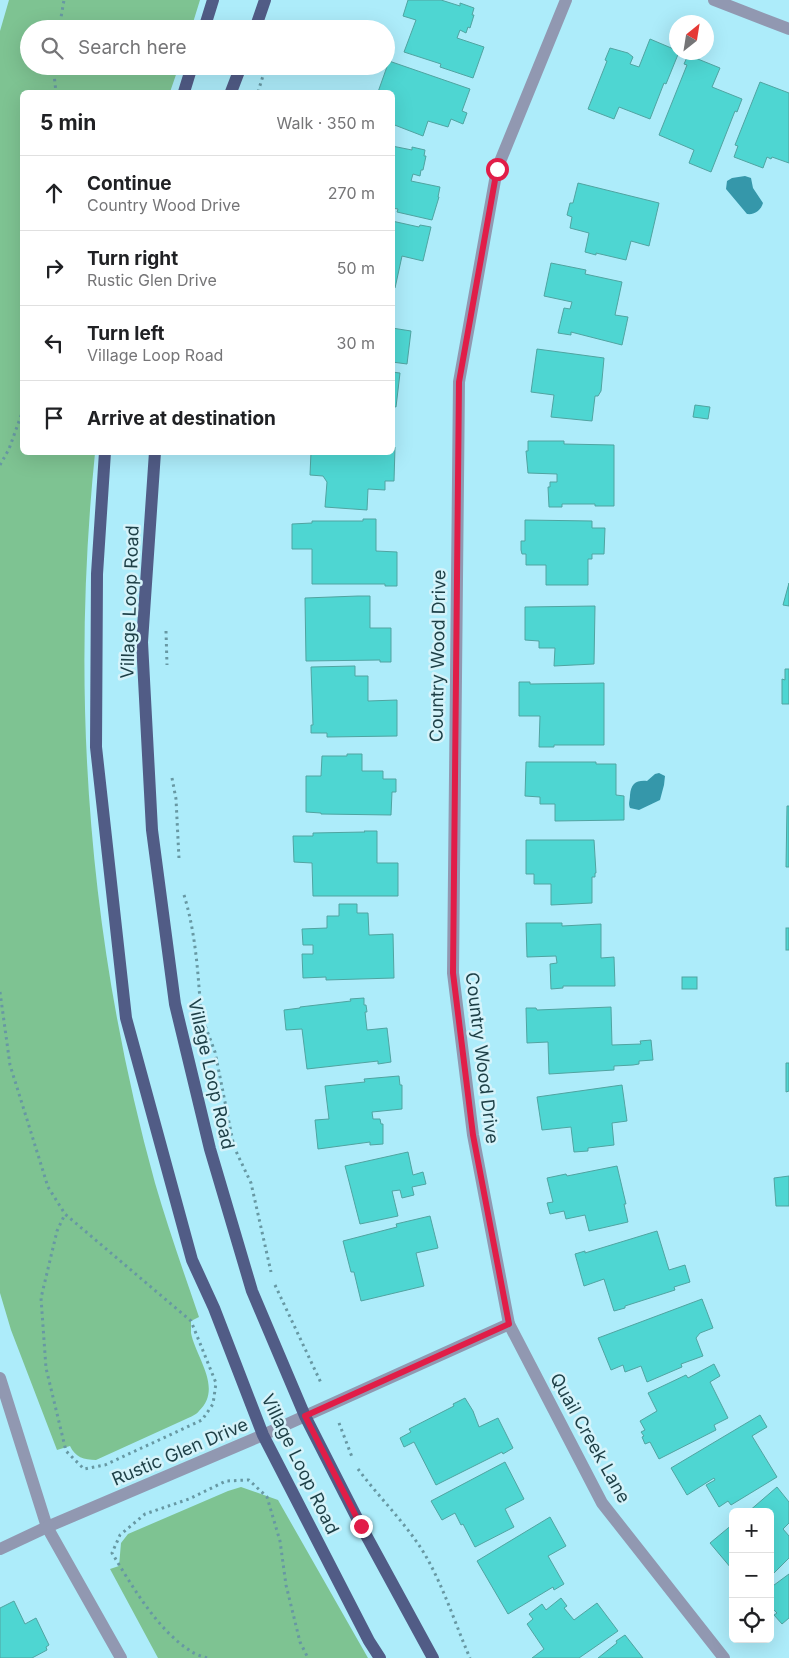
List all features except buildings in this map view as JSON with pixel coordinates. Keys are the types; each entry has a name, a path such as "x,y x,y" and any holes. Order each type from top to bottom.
{"main road":[{"path":"207,20 213,0"},
{"path":"258,20 265,0"},
{"path":"185,90 189,75"},
{"path":"233,90 238,75"},
{"name":"Village Loop Road","path":"104,455 97,574 96,747 126,1018 192,1260 214,1308 263,1435 369,1641 380,1658"},
{"name":"Village Loop Road","path":"155,455 142,642 152,830 175,1004 210,1149 252,1292 305,1416 361,1526 432,1658"}],"street":[{"name":"Country Wood Drive","path":"509,1324 473,1135 453,973 459,382 497,169 566,0"},
{"path":"714,0 789,29"},
{"name":"Rustic Glen Drive","path":"0,1548 263,1435 509,1324"},
{"name":"Quail Creek Lane","path":"509,1324 602,1503 724,1658"},
{"path":"0,1378 47,1527 121,1658"}],"path":[{"path":"61,20 64,0"},
{"path":"54,75 56,90"},
{"path":"259,90 263,75"},
{"path":"0,465 9,449 20,419"},
{"path":"166,628 167,667"},
{"path":"172,772 176,799 179,865"},
{"path":"182,891 188,909 196,951 202,1018 215,1052 234,1147 250,1183 272,1280 332,1404 355,1465 378,1496 394,1512 427,1559 470,1658"},
{"path":"0,992 10,1066 48,1187 65,1214 191,1321 216,1383 213,1404 202,1420 105,1465 84,1469 66,1451 46,1368 41,1298 57,1231 65,1214"},
{"path":"207,1658 190,1651 166,1630 133,1587 112,1554 120,1535 145,1514 189,1499 226,1481 249,1480 267,1497 280,1541 286,1585 300,1642 307,1658"}],"green space":[{"path":"9,0 200,0 194,20 20,20 20,75 176,75 171,90 20,90 20,455 95,455 88,545 85,637 86,729 91,821 100,912 114,1003 132,1093 160,1200 199,1317 191,1321 191,1333 206,1373 209,1393 206,1402 196,1414 96,1460 80,1457 74,1453 70,1446 57,1450 11,1330 0,1293 0,31"},
{"path":"241,1487 278,1500 368,1658 158,1658 110,1569 119,1566 121,1543 128,1534"}],"water":[{"path":"745,176 751,178 753,188 763,203 761,208 753,214 747,214 726,189 727,181 732,178"},
{"path":"659,773 665,776 660,800 639,810 630,808 630,795 633,785 640,781 647,781"}],"route":[{"path":"361,1526 305,1416 509,1324 473,1135 453,973 459,382 497,169"}]}
